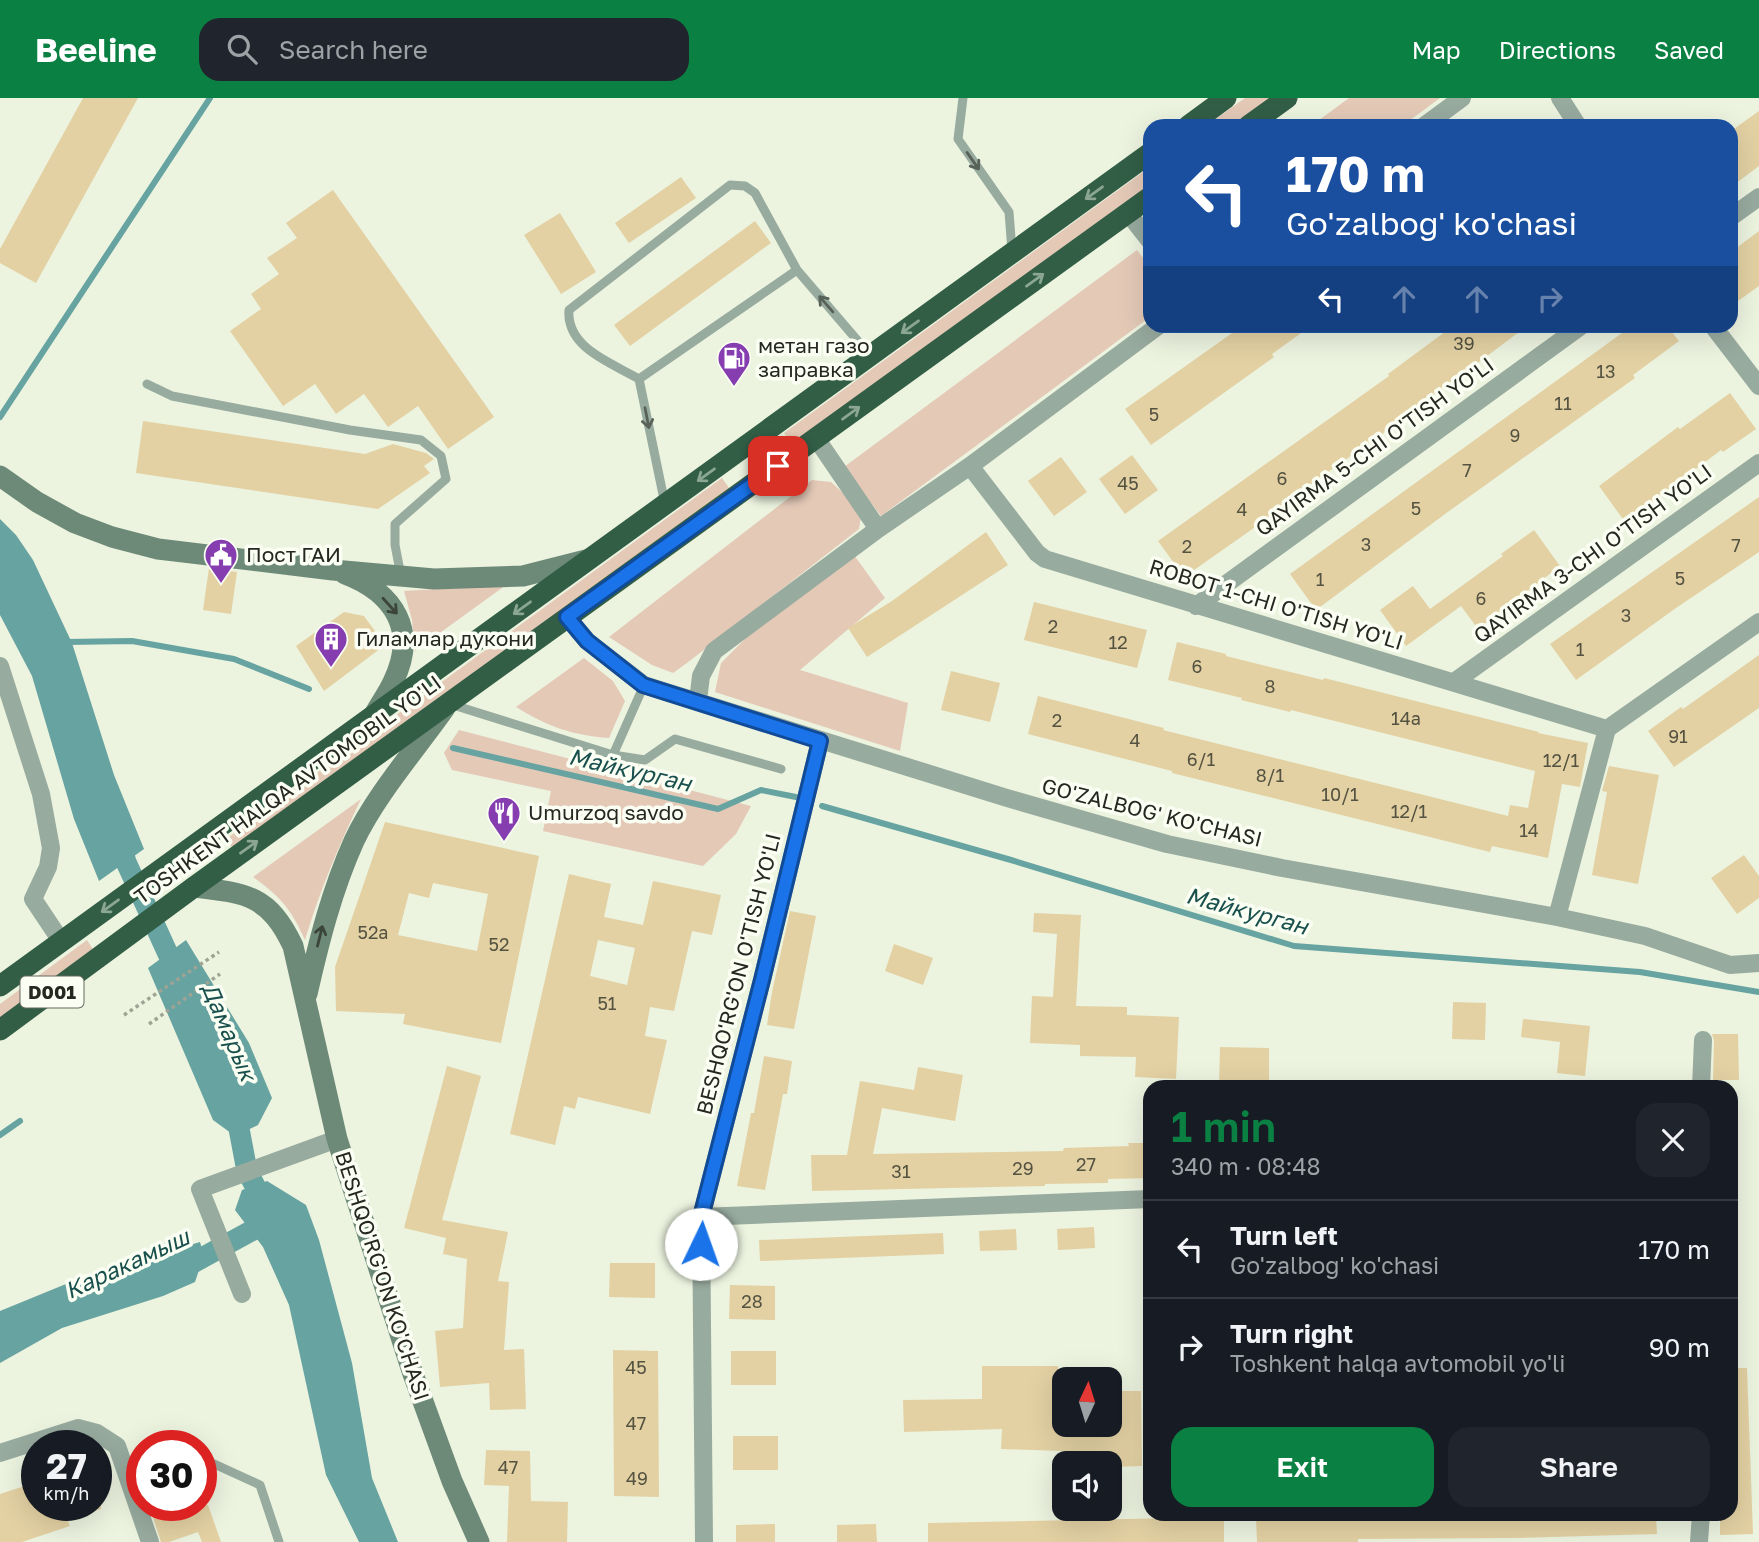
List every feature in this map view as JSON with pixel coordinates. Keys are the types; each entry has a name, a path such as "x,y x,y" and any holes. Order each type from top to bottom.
{"highway":[{"path":"1198,119 1226,98"},
{"path":"1265,119 1287,98"},
{"name":"TOSHKENT HALQA AVTOMOBIL YO'LI","path":"0,986 1143,158"},
{"name":"TOSHKENT HALQA AVTOMOBIL YO'LI","path":"0,1030 1143,202"},
{"path":"739,451 759,480"}],"main road":[{"path":"0,476 65,518 93,531 158,549 434,579 523,576 591,558"},
{"path":"333,570 355,578 373,590 390,603 401,622 402,649 399,666 394,681 374,715"},
{"name":"BESHQO'RG'ON KO'CHASI","path":"305,1003 324,924 355,840 375,805 449,703"},
{"name":"BESHQO'RG'ON KO'CHASI","path":"194,887 251,897 268,908 282,923 293,946 337,1139 413,1374 452,1481 479,1542"}],"street":[{"path":"1434,119 1462,98"},
{"path":"1560,98 1574,119"},
{"path":"1738,212 1759,197"},
{"path":"1128,213 1143,233"},
{"path":"698,701 701,676 714,651 878,530 970,467 1149,333"},
{"name":"QAYIRMA 5-CHI O'TISH YO'LI","path":"1196,606 1571,333"},
{"path":"1718,333 1759,386"},
{"path":"816,438 878,530"},
{"name":"QAYIRMA 3-CHI O'TISH YO'LI","path":"1454,682 1759,463"},
{"name":"ROBOT 1-CHI O'TISH YO'LI","path":"970,467 1037,553 1045,559 1608,729"},
{"name":"GO'ZALBOG' KO'CHASI","path":"567,617 587,641 643,685 1007,799 1167,844 1282,868 1558,917 1645,936 1730,965 1759,963"},
{"path":"1558,917 1608,729 1759,622"},
{"path":"0,666 41,794 51,848 48,867 33,900 61,941"},
{"name":"BESHQO'RG'ON O'TISH YO'LI","path":"704,1542 701,1217 820,741"},
{"path":"1701,1080 1703,1040"},
{"path":"242,1294 200,1189 337,1139"},
{"path":"701,1217 1143,1199"},
{"path":"0,1453 78,1428 97,1433 117,1446 126,1459"},
{"path":"145,1521 150,1542"},
{"path":"1699,1542 1700,1521"}],"lane":[{"path":"963,98 958,139 1009,212 1012,253"},
{"path":"665,505 639,379 588,349 574,336 568,322 569,310 730,185 745,186 755,193 796,270 870,356"},
{"path":"639,379 796,270"},
{"path":"147,384 172,396 350,430 421,440 441,456 446,479 395,524 395,545 401,576"},
{"path":"613,755 643,685"},
{"path":"449,703 613,755 645,760 675,739 781,769"},
{"path":"217,1465 260,1485 279,1542"}],"path":[{"path":"124,1015 219,952"},
{"path":"149,1024 220,974"}],"shaded area":[{"path":"1245,98 1272,98 1243,119 1216,119"},
{"path":"1349,98 1440,98 1412,119 1320,119"},
{"path":"1143,172 1143,192 793,445 784,433"},
{"path":"1137,250 1143,258 1143,322 881,516 844,467"},
{"path":"722,478 729,488 233,849 226,839"},
{"path":"812,480 831,482 844,494 861,517 859,529 687,663 673,673 652,665 609,637"},
{"path":"854,555 885,598 800,670 908,703 900,751 715,692 721,663 752,632"},
{"path":"506,585 415,651 412,620 404,591"},
{"path":"584,658 613,681 625,701 609,738 561,729 516,707"},
{"path":"459,730 751,806 736,834 703,866 543,831 551,791 452,770 444,753"},
{"path":"361,799 330,868 305,940 284,904 253,877"},
{"path":"87,940 94,951 0,1019 0,1004"}],"water":[{"path":"0,519 16,535 33,560 72,643 114,775 144,849 99,881 74,819 32,676 0,615"},
{"path":"186,940 249,1043 272,1098 258,1125 235,1136 213,1120 148,968"},
{"path":"267,1181 306,1205 319,1240 352,1363 372,1478 398,1542 359,1542 326,1475 289,1305 263,1247 235,1210 242,1190"},
{"path":"171,1241 190,1245 200,1242 207,1267 199,1270 195,1282 163,1296 62,1328 0,1363 0,1311"}],"building":[{"path":"83,98 138,98 36,283 0,263 0,249"},
{"path":"1759,111 1759,166 1738,182 1738,126"},
{"path":"681,177 696,198 629,243 615,223"},
{"path":"333,190 494,417 448,449 418,406 388,427 364,394 336,414 315,384 283,406 230,331 261,309 251,294 279,274 267,258 297,238 286,223"},
{"path":"560,213 596,272 561,294 524,235"},
{"path":"755,221 771,243 630,346 614,325"},
{"path":"1759,231 1759,286 1738,301 1738,247"},
{"path":"1232,333 1301,333 1272,354 1274,357 1151,445 1125,409"},
{"path":"1444,333 1518,333 1271,516 1184,577 1158,541 1389,376 1388,374"},
{"path":"1622,333 1673,333 1679,341 1633,375 1635,378 1316,610 1290,574"},
{"path":"1730,393 1756,429 1723,452 1721,450 1625,522 1599,486 1678,427 1680,429"},
{"path":"143,421 365,454 393,444 426,453 434,459 424,466 430,473 378,509 136,473"},
{"path":"1132,455 1158,490 1125,514 1099,479"},
{"path":"1061,457 1087,492 1054,516 1028,481"},
{"path":"1759,497 1759,552 1576,680 1550,644"},
{"path":"1534,530 1560,566 1478,629 1461,606 1406,646 1380,610 1413,586 1430,609"},
{"path":"986,532 1008,565 867,657 848,628 892,601"},
{"path":"209,568 237,572 231,614 203,610"},
{"path":"1034,602 1147,630 1137,668 1024,640"},
{"name":"Гиламлар дукони","path":"344,612 364,616 378,635 381,648 324,691 296,646"},
{"path":"1177,642 1538,733 1588,743 1580,787 1562,784 1548,858 1492,846 1490,852 1172,773 1028,734 1038,696 1508,816 1510,805 1528,808 1535,771 1168,680"},
{"path":"1759,655 1759,708 1674,767 1648,731"},
{"path":"951,671 1000,683 990,722 941,710"},
{"path":"1609,766 1659,775 1638,884 1592,875 1607,792 1602,791"},
{"path":"385,822 539,856 501,1043 403,1024 405,1014 336,1011 335,967","holes":["433,883 488,894 477,951 398,935 409,893 429,898"]},
{"path":"1744,855 1759,876 1759,898 1737,914 1711,878"},
{"path":"569,874 611,884 604,917 643,925 653,881 721,895 712,935 692,931 674,1011 650,1007 645,1036 667,1040 650,1114 578,1097 575,1109 564,1106 555,1145 510,1134","holes":["598,940 635,948 627,985 590,976"]},
{"path":"790,911 816,916 794,1029 767,1025"},
{"path":"1034,913 1081,915 1076,1006 1127,1007 1127,1015 1179,1017 1176,1079 1135,1077 1136,1057 1080,1056 1080,1045 1030,1043 1032,996 1053,997 1057,934 1033,932"},
{"path":"894,944 933,958 923,985 885,971"},
{"path":"1453,1002 1486,1003 1485,1040 1452,1039"},
{"path":"1523,1019 1590,1026 1585,1076 1557,1073 1560,1042 1521,1037"},
{"path":"1712,1034 1738,1034 1739,1080 1713,1080"},
{"path":"1220,1047 1269,1048 1269,1080 1219,1080"},
{"path":"764,1056 792,1061 765,1190 737,1186"},
{"path":"447,1066 481,1076 442,1220 508,1232 498,1281 509,1282 504,1350 524,1349 526,1409 490,1410 489,1383 440,1387 435,1331 463,1328 467,1259 443,1254 446,1238 404,1228"},
{"path":"918,1067 963,1075 955,1121 882,1108 873,1154 1063,1151 1064,1148 1129,1146 1128,1143 1143,1143 1143,1178 1045,1186 812,1191 811,1155 847,1155 860,1081 914,1090"},
{"path":"1094,1227 1095,1248 1058,1250 1057,1229"},
{"path":"1016,1229 1017,1250 980,1251 979,1231"},
{"path":"943,1233 944,1254 760,1261 759,1240"},
{"path":"610,1263 655,1263 655,1298 609,1297"},
{"path":"730,1285 775,1286 775,1320 729,1319"},
{"path":"613,1350 658,1351 659,1497 614,1496"},
{"path":"731,1351 776,1351 776,1385 731,1385"},
{"path":"982,1366 1058,1366 1052,1367 1052,1437 1122,1437 1122,1391 1141,1391 1142,1466 1122,1467 1122,1451 1001,1449 1002,1429 904,1432 903,1400 982,1399"},
{"path":"1738,1368 1747,1368 1753,1534 1720,1535 1720,1521 1738,1521"},
{"path":"733,1436 778,1436 778,1470 733,1470"},
{"path":"486,1450 530,1451 531,1501 568,1502 567,1542 507,1542 509,1486 484,1485"},
{"path":"21,1487 21,1521 68,1521 70,1526 22,1542 0,1542 0,1494"},
{"path":"1143,1519 1143,1521 1224,1521 1224,1542 928,1542 928,1523"},
{"path":"154,1521 214,1521 221,1542 202,1542 198,1532 161,1542"},
{"path":"1256,1521 1656,1521 1657,1534 1358,1539 1358,1542 1257,1542"},
{"path":"775,1524 775,1542 736,1542 736,1525"},
{"path":"876,1524 877,1542 837,1542 837,1525"}],"waterway":[{"path":"0,417 210,98"},
{"name":"Майкурган","path":"66,642 132,641 234,659 309,689"},
{"name":"Майкурган","path":"453,748 718,809 761,790 796,797"},
{"name":"Майкурган","path":"822,806 1294,946 1640,972 1759,992"},
{"name":"Дамарык","path":"117,834 126,862 179,978"},
{"name":"Дамарык","path":"233,1108 247,1171 269,1212"},
{"path":"0,1135 20,1121"},
{"name":"Каракамыш","path":"180,1270 273,1219"}],"place":[{"name":"метан газо заправка","path":"734,388"},
{"name":"Пост ГАИ","path":"221,585"},
{"name":"Гиламлар дукони","path":"331,669"},
{"name":"Umurzoq savdo","path":"504,843"}],"route":[{"path":"701,1244 701,1217 820,741 643,685 587,641 567,617 778,466"}]}
